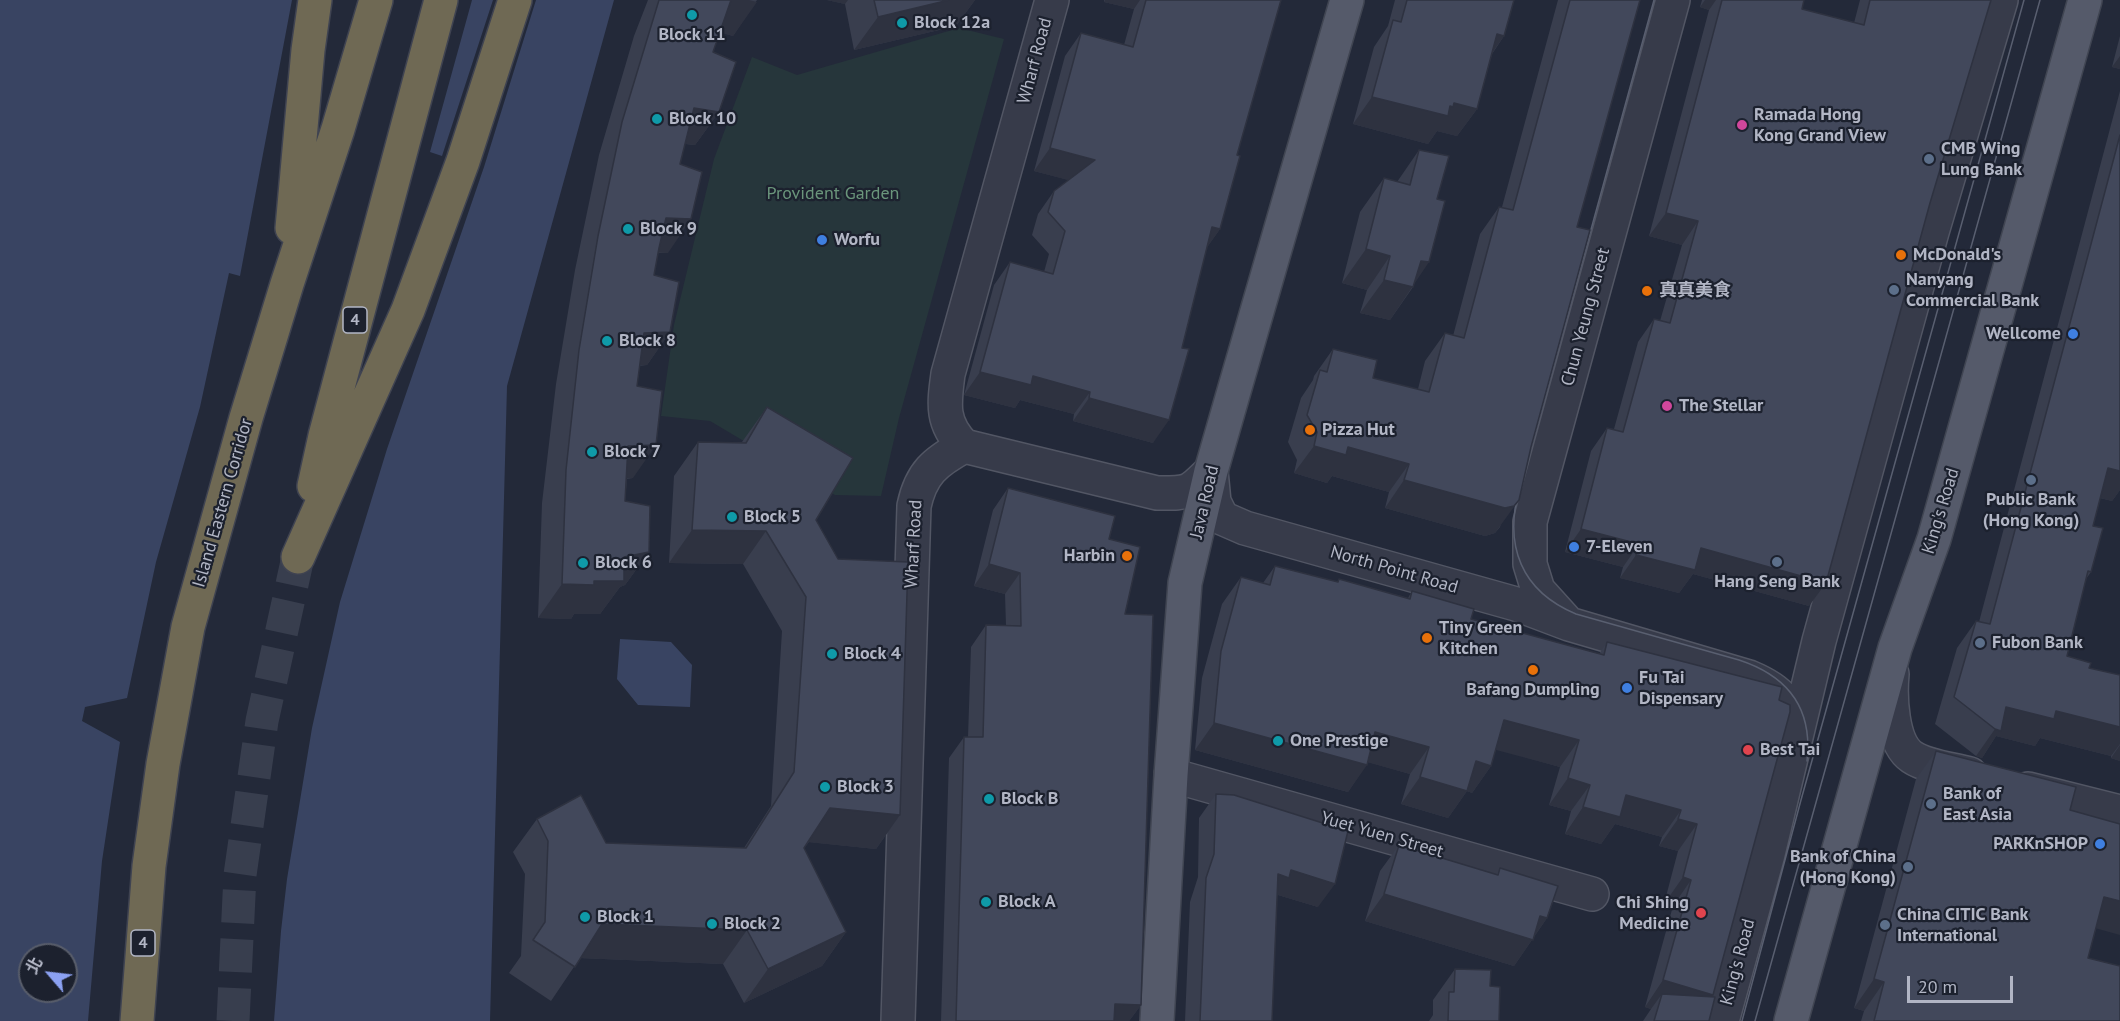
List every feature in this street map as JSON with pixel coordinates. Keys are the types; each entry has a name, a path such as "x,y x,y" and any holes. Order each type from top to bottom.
{"highway":[{"path":"286,284 308,50 315,0"},
{"name":"Island Eastern Corridor","path":"137,1021 150,866 163,764 188,627 226,486 286,284 338,129 376,0"},
{"name":"4","path":"441,0 325,436 298,557 408,310 463,161 515,0"}],"main road":[{"name":"Java Road","path":"1157,1021 1185,583 1211,471 1347,0"},
{"name":"King's Road","path":"1791,1021 1895,648 1934,539 2085,0"}],"street":[{"name":"Wharf Road","path":"898,1021 914,506 918,489 926,474 942,458 964,446 952,435 946,420 944,400 948,374 1052,0"},
{"name":"Chun Yeung Street","path":"1569,624 1538,590 1530,564 1530,522 1674,0"},
{"name":"King's Road","path":"1722,1021 1768,854 1819,641 1922,266 2001,0"},
{"path":"964,446 1157,493 1185,493 1211,471"},
{"name":"North Point Road","path":"1211,471 1214,502 1222,518 1245,528 1516,604 1569,624 1749,677 1769,686 1785,700 1790,714 1791,732 1786,775"},
{"path":"1895,648 1891,685 1893,719 1903,750 1911,756 2120,812"},
{"name":"Yuet Yuen Street","path":"1171,775 1592,894"}],"green space":[{"name":"Provident Garden","path":"959,28 1004,39 899,418 881,496 835,495 710,421 661,416 674,325 714,159 752,57 797,75"}],"water":[{"path":"0,0 614,0 507,386 490,1021 0,1021"},
{"path":"620,639 671,642 692,665 690,707 638,705 617,679"}],"pier":[{"path":"292,0 472,0 430,152 442,156 493,0 536,0 484,167 387,449 340,602 312,728 287,879 274,1021 88,1021 102,861 120,742 82,721 85,707 127,698 156,562 200,407 229,273 240,276"}],"building":[{"path":"659,0 731,0 713,52 736,62 719,112 694,108 680,164 702,172 691,219 666,218 654,275 679,282 670,332 644,333 637,386 662,391 656,445 628,446 625,501 650,506 649,552 624,557 624,581 594,581 594,585 562,584 566,470 579,350 598,236 622,122"},
{"path":"874,0 949,0 878,17"},
{"path":"1146,0 1281,0 1237,155 1240,156 1220,229 1212,227 1182,348 1189,349 1169,420 1089,398 1090,392 1033,376 1031,385 980,372 1010,262 1053,274 1065,231 1048,212 1054,191 1095,160 1050,148 1081,33 1133,47"},
{"path":"1407,0 1514,0 1504,36 1497,34 1477,109 1454,103 1453,107 1450,106 1448,116 1372,97 1393,20 1401,22"},
{"path":"1570,0 1640,0 1577,227 1590,230 1531,447 1519,500 1514,506 1505,508 1404,480 1409,464 1348,447 1346,455 1314,446 1317,432 1307,415 1320,370 1327,372 1333,349 1377,360 1373,378 1429,392 1445,333 1464,338 1499,207 1513,210"},
{"path":"1722,0 1804,0 1802,9 1864,25 1870,0 1991,0 1930,203 1826,583 1701,548 1695,570 1636,555 1639,544 1581,529 1607,428 1623,432 1654,319 1670,323 1698,221 1666,213"},
{"path":"2120,135 2120,471 2108,468 2093,526 2103,528 2091,572 2088,571 2067,656 2091,663 2089,668 2120,675 2120,727 2056,711 2054,719 2006,707 2001,731 1995,729 1954,697 1976,621 1990,624"},
{"path":"1419,150 1449,156 1437,199 1445,201 1429,262 1421,261 1413,287 1384,280 1390,256 1366,249 1384,178 1410,185"},
{"path":"767,407 853,458 816,520 838,559 908,562 900,815 830,808 804,848 846,932 768,969 747,930 602,924 575,967 533,940 545,922 548,841 537,819 581,795 606,843 746,848 794,772 806,597 766,531 692,530 698,442 746,443"},
{"path":"1008,488 1115,516 1109,539 1140,547 1125,614 1153,615 1141,1005 1115,1004 1114,1021 956,1021 964,737 983,737 986,625 1021,626 1020,573 989,564"},
{"path":"1275,566 1338,582 1339,579 1410,599 1412,591 1474,609 1471,619 1604,655 1607,642 1782,687 1779,700 1790,705 1790,712 1713,995 1663,980 1691,880 1683,877 1697,824 1678,819 1681,810 1626,795 1620,817 1583,807 1590,785 1568,778 1579,740 1504,720 1491,766 1476,761 1467,791 1420,777 1429,747 1375,732 1367,765 1214,723 1221,651 1241,577 1270,585"},
{"path":"1936,751 2076,787 2070,810 2120,824 2120,901 2104,897 2088,958 2120,966 2120,1021 1874,1021 1884,982 1874,979"},
{"path":"1216,794 1234,795 1348,831 1335,884 1291,870 1289,878 1278,874 1272,1021 1200,1021 1206,878 1214,854"},
{"path":"1399,845 1498,875 1500,868 1558,886 1547,918 1540,916 1533,940 1384,894"},
{"path":"1455,969 1491,970 1490,986 1500,987 1499,1021 1448,1021 1449,992 1454,992"},
{"path":"1662,994 1715,997 1709,1021 1654,1021"}],"tunnel":[{"path":"233,1021 240,875 262,721 298,557"}],"tram line":[{"path":"1525,470 1654,0"},
{"path":"1742,1021 1801,800 2024,0"},
{"path":"1755,1021 2040,0"},
{"path":"1519,490 1515,510 1516,548 1521,564 1542,593 1576,614 1739,660 1771,675 1784,685 1801,710 1806,725 1807,761"}],"place":[{"name":"Block 11","path":"692,15"},
{"name":"Block 12a","path":"902,23"},
{"name":"Block 10","path":"657,119"},
{"name":"Ramada Hong Kong Grand View","path":"1742,125"},
{"name":"CMB Wing Lung Bank","path":"1929,159"},
{"name":"Block 9","path":"628,229"},
{"name":"Worfu","path":"822,240"},
{"name":"McDonald's","path":"1901,255"},
{"name":"Nanyang Commercial Bank","path":"1894,290"},
{"name":"真真美食","path":"1647,291"},
{"name":"Wellcome","path":"2073,334"},
{"name":"Block 8","path":"607,341"},
{"name":"The Stellar","path":"1667,406"},
{"name":"Pizza Hut","path":"1310,430"},
{"name":"Block 7","path":"592,452"},
{"name":"Public Bank (Hong Kong)","path":"2031,480"},
{"name":"Block 5","path":"732,517"},
{"name":"7-Eleven","path":"1574,547"},
{"name":"Harbin","path":"1127,556"},
{"name":"Hang Seng Bank","path":"1777,562"},
{"name":"Block 6","path":"583,563"},
{"name":"Tiny Green Kitchen","path":"1427,638"},
{"name":"Fubon Bank","path":"1980,643"},
{"name":"Block 4","path":"832,654"},
{"name":"Bafang Dumpling","path":"1533,670"},
{"name":"Fu Tai Dispensary","path":"1627,688"},
{"name":"One Prestige","path":"1278,741"},
{"name":"Best Tai","path":"1748,750"},
{"name":"Block 3","path":"825,787"},
{"name":"Block B","path":"989,799"},
{"name":"Bank of East Asia","path":"1931,804"},
{"name":"PARKnSHOP","path":"2100,844"},
{"name":"Bank of China (Hong Kong)","path":"1908,867"},
{"name":"Block A","path":"986,902"},
{"name":"Chi Shing Medicine","path":"1701,913"},
{"name":"Block 1","path":"585,917"},
{"name":"Block 2","path":"712,924"},
{"name":"China CITIC Bank International","path":"1885,925"}]}
